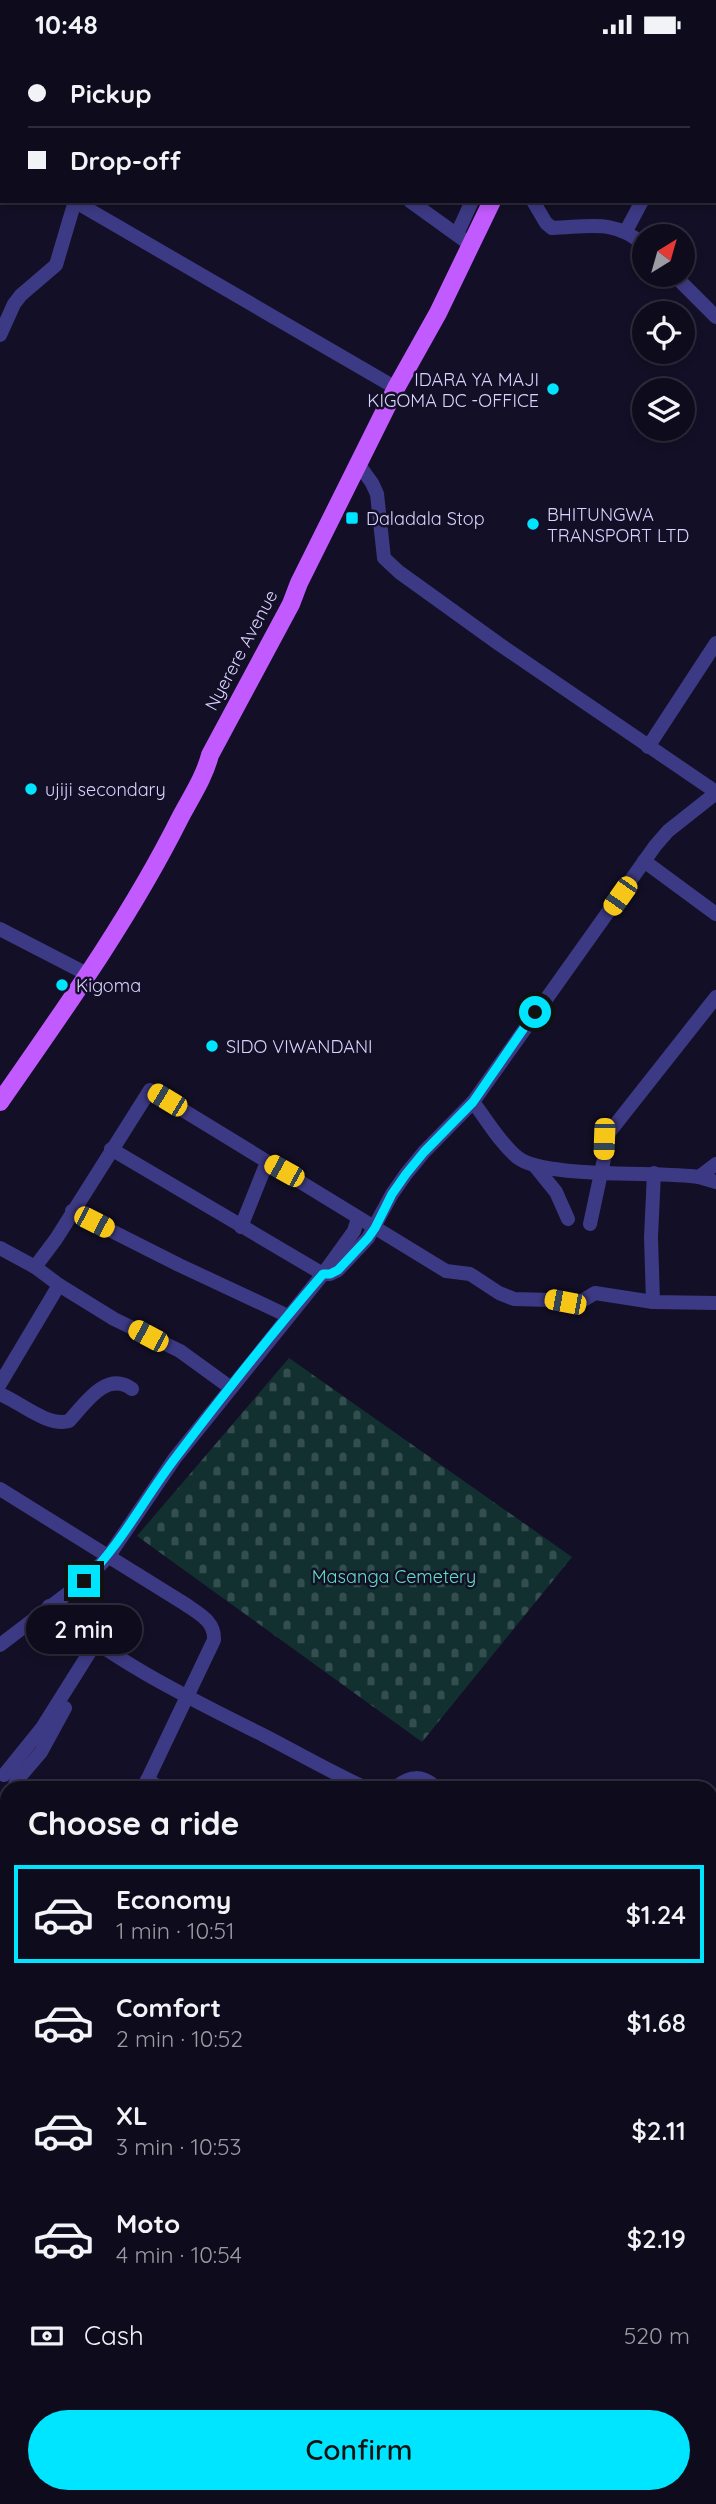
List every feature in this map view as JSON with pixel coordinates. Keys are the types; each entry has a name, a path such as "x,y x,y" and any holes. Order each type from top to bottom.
{"main road":[{"name":"Nyerere Avenue","path":"0,1102 87,974 148,879 170,839 206,769 210,755 291,604 396,388 438,313 464,239 491,203"}],"street":[{"path":"0,335 21,295 56,265 73,203"},
{"path":"77,203 396,388"},
{"path":"413,203 464,239 472,203"},
{"path":"534,203 552,228 583,225 626,231 632,236"},
{"path":"626,231 641,203"},
{"path":"686,287 716,317"},
{"path":"111,1149 323,1274 338,1270 375,1228 392,1194 406,1174 473,1102 644,861 668,831 716,792 499,644 391,565 384,558 382,549 377,494 359,465"},
{"path":"648,747 716,643"},
{"path":"644,861 716,914"},
{"path":"0,929 87,974"},
{"path":"590,1224 604,1159 604,1139 716,997"},
{"path":"36,1267 150,1090 446,1271 470,1274 499,1293 514,1299 577,1304 596,1293 653,1302 713,1305"},
{"path":"473,1102 509,1150 519,1159 535,1166 547,1169 654,1173 699,1177 716,1182"},
{"path":"241,1227 267,1162"},
{"path":"699,1177 716,1164"},
{"path":"535,1166 556,1192 568,1219"},
{"path":"653,1302 651,1237 654,1173"},
{"path":"72,1211 288,1316"},
{"path":"0,1644 84,1581 108,1557 174,1458 323,1274 354,1231 358,1218"},
{"path":"0,1248 36,1267 59,1285 114,1319 180,1350 231,1388"},
{"path":"0,1384 59,1285"},
{"path":"0,1394 46,1417 64,1422 69,1421 94,1393 107,1385 122,1384 132,1388"},
{"path":"0,1489 193,1609 210,1623 214,1630 214,1640 146,1781"},
{"path":"49,1607 70,1625 116,1655 188,1697 352,1781"},
{"path":"6,1779 41,1752 96,1642"},
{"path":"82,1671 116,1655"},
{"path":"405,1781 418,1777 429,1781"}],"green space":[{"name":"Masanga Cemetery","path":"289,1358 572,1557 422,1742 137,1536"}],"place":[{"name":"IDARA YA MAJI KIGOMA DC -OFFICE","path":"553,389"},
{"name":"Daladala Stop","path":"352,518"},
{"name":"BHITUNGWA TRANSPORT LTD","path":"533,524"},
{"name":"ujiji secondary","path":"31,789"},
{"name":"Kigoma","path":"62,985"},
{"name":"SIDO VIWANDANI","path":"212,1046"}],"route":[{"path":"84,1581 108,1557 174,1458 288,1316 323,1274 338,1270 368,1238 406,1174 473,1102 535,1012"}]}
